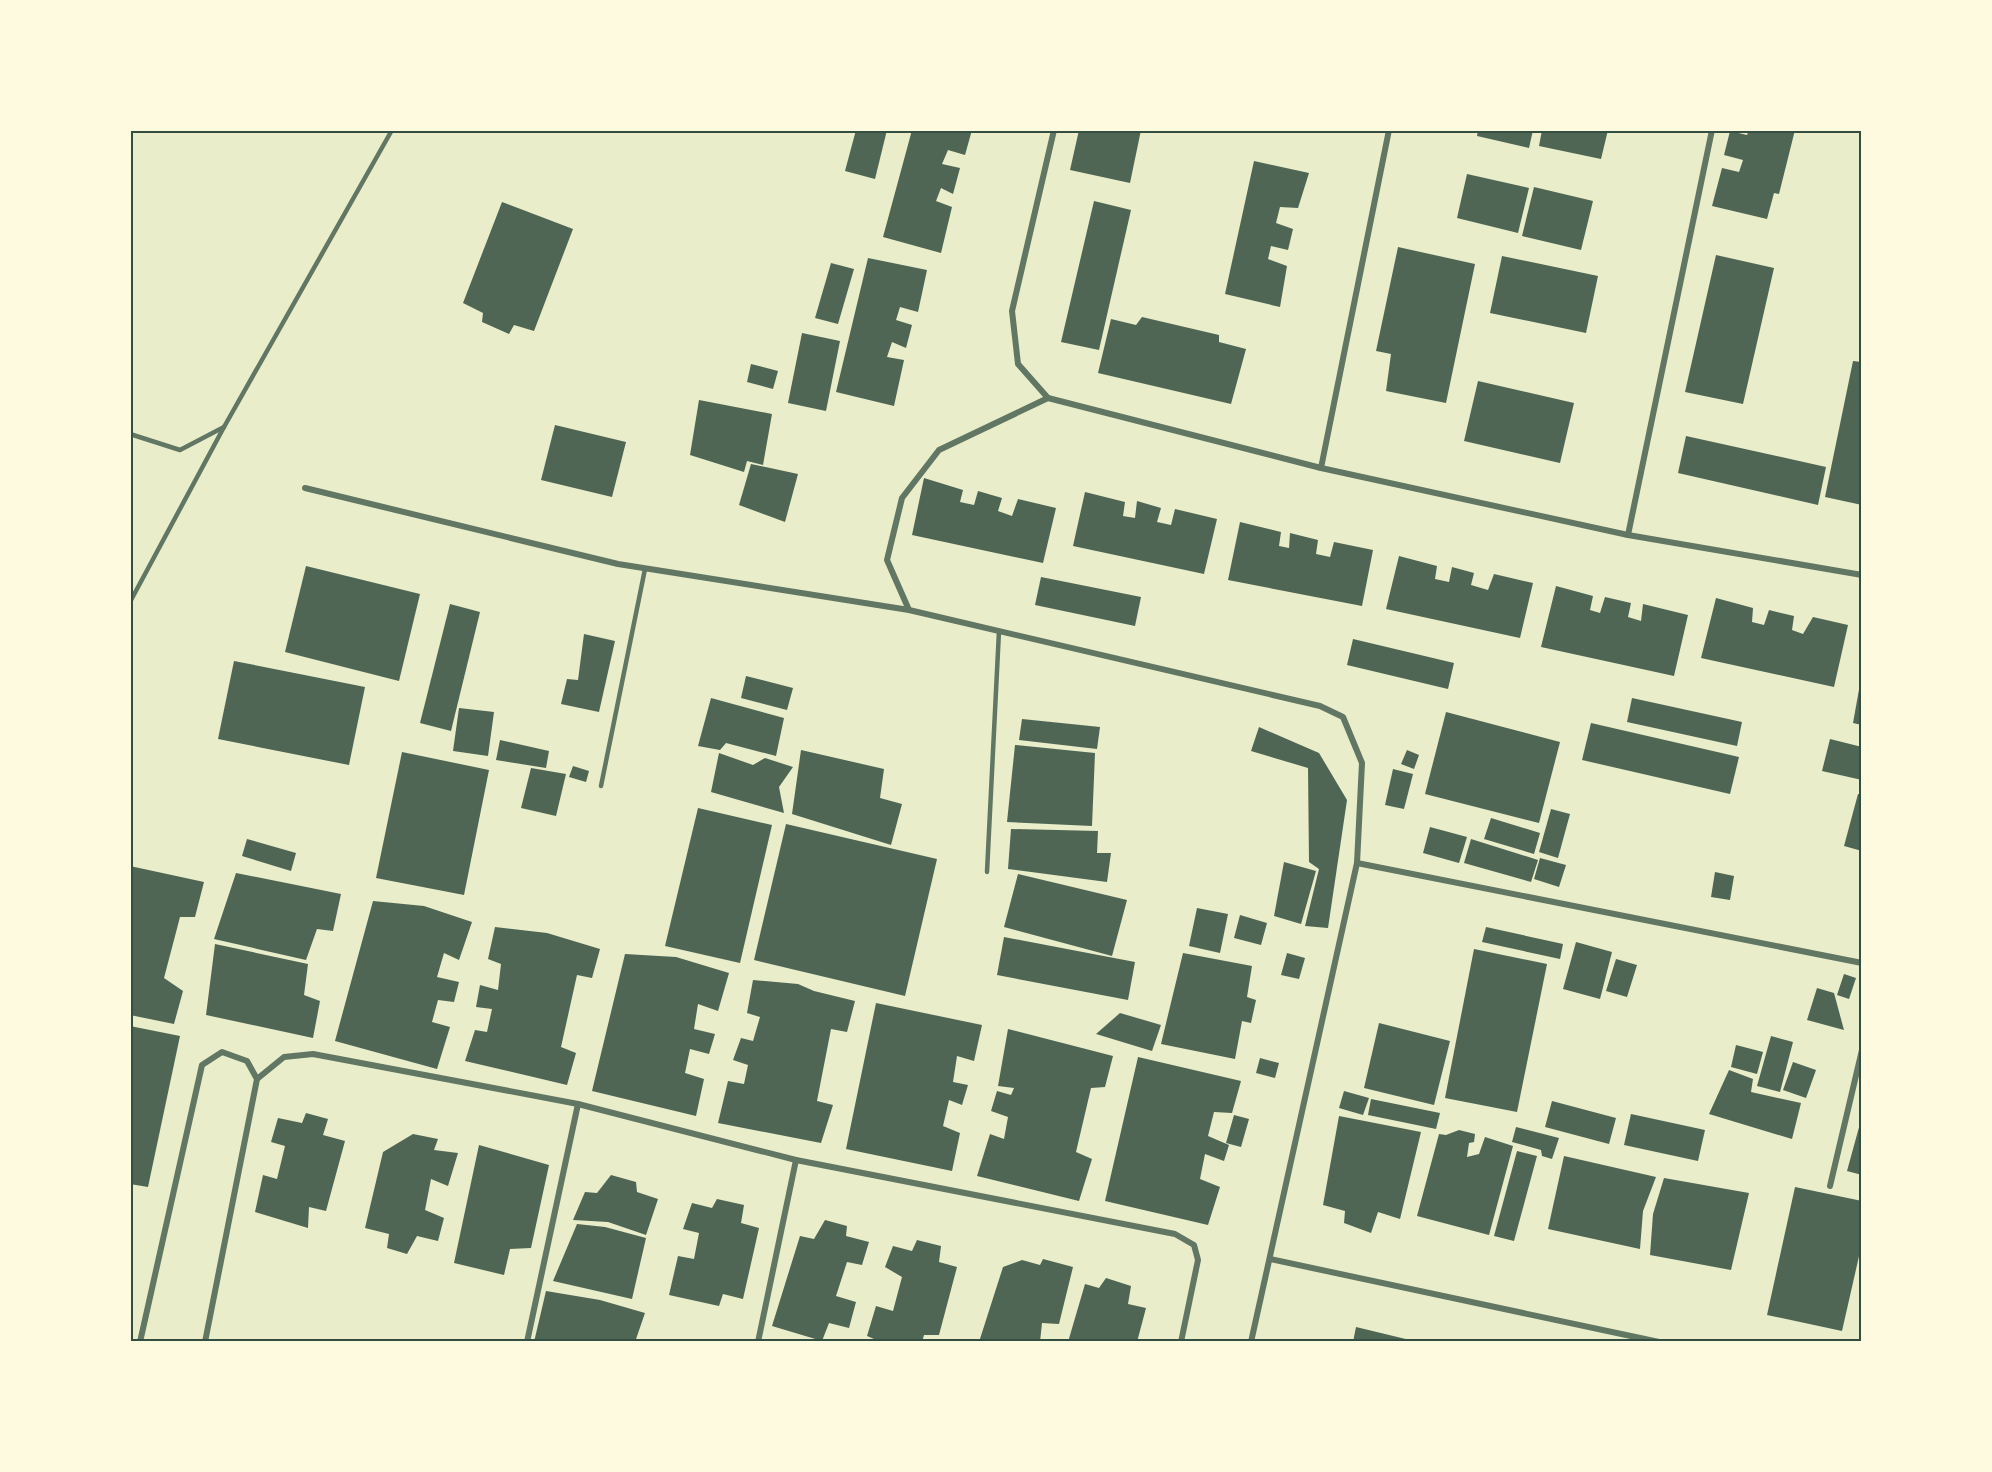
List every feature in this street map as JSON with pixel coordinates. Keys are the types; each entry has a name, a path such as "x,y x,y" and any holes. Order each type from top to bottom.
{"street":[{"path":"1054,130 1012,311 1018,363 1048,398 1321,468 1628,535 1862,575"},
{"path":"1321,468 1389,130"},
{"path":"1628,535 1712,130"},
{"path":"909,610 887,560 902,498 939,450 1048,398"},
{"path":"305,488 645,569 909,610 1320,706 1343,717 1362,763 1357,863 1251,1341"},
{"path":"1357,863 1862,963"},
{"path":"1830,1186 1862,1050"},
{"path":"140,1341 202,1065 222,1052 246,1061 257,1079"},
{"path":"205,1341 257,1079 284,1057 313,1054 578,1104 796,1160 1175,1234 1194,1245 1198,1260 1181,1341"},
{"path":"527,1341 578,1104"},
{"path":"758,1341 796,1160"},
{"path":"1270,1259 1659,1341"}],"lane":[{"path":"130,602 224,427 392,130"},
{"path":"130,434 180,450 224,427"},
{"path":"601,786 645,569"},
{"path":"987,872 999,630"}],"building":[{"path":"856,130 887,130 875,179 845,171"},
{"path":"912,130 972,130 965,155 948,150 942,164 960,168 953,194 941,188 936,201 952,207 941,253 883,237"},
{"path":"1079,130 1141,130 1130,183 1070,170"},
{"path":"1478,130 1533,130 1529,148 1477,136"},
{"path":"1542,130 1608,130 1601,159 1539,146"},
{"path":"1749,130 1795,130 1779,194 1774,193 1767,219 1712,206 1722,168 1739,172 1743,160 1724,155 1730,131 1747,135"},
{"path":"1254,161 1309,173 1298,208 1280,207 1276,223 1293,229 1288,250 1271,246 1268,259 1287,266 1280,307 1225,294"},
{"path":"1467,174 1529,188 1518,233 1457,218"},
{"path":"1534,187 1593,201 1581,250 1522,236"},
{"path":"1094,201 1131,210 1099,350 1061,342"},
{"path":"502,202 573,229 534,331 514,325 509,334 482,322 483,313 463,303"},
{"path":"1398,247 1475,264 1446,403 1386,391 1391,354 1376,351"},
{"path":"1716,255 1774,268 1743,404 1685,392"},
{"path":"1502,256 1598,276 1586,333 1490,313"},
{"path":"868,258 927,270 918,312 900,307 896,320 912,325 906,348 892,342 887,357 904,360 894,406 836,392"},
{"path":"831,263 854,269 838,324 815,318"},
{"path":"1142,317 1219,335 1219,342 1246,349 1231,404 1098,373 1111,319 1136,325"},
{"path":"802,333 840,341 826,411 788,403"},
{"path":"1853,361 1862,362 1862,505 1825,497"},
{"path":"751,364 778,371 773,389 747,382"},
{"path":"1478,381 1574,403 1560,463 1464,441"},
{"path":"699,400 772,414 763,465 747,461 744,472 690,455"},
{"path":"555,425 626,442 612,497 541,480"},
{"path":"1686,436 1826,467 1818,505 1678,473"},
{"path":"751,464 798,474 785,522 739,505"},
{"path":"924,478 963,490 960,502 974,505 978,491 1002,498 998,511 1012,516 1018,499 1056,508 1043,563 912,535"},
{"path":"1085,492 1125,502 1123,516 1135,518 1137,501 1161,508 1157,522 1171,525 1175,509 1217,519 1204,574 1073,546"},
{"path":"1240,522 1281,532 1279,546 1289,548 1290,533 1318,540 1316,554 1330,557 1334,542 1373,550 1362,606 1228,580"},
{"path":"1399,556 1437,566 1435,579 1449,582 1452,567 1474,573 1471,585 1488,590 1494,574 1533,583 1520,638 1386,609"},
{"path":"306,566 420,594 399,681 285,652"},
{"path":"1041,577 1141,597 1135,626 1035,605"},
{"path":"1556,586 1593,596 1590,610 1600,613 1605,597 1631,603 1628,617 1641,621 1643,604 1688,615 1674,676 1541,647"},
{"path":"1716,598 1753,608 1752,622 1764,625 1769,610 1794,616 1792,630 1803,634 1813,617 1848,625 1834,687 1701,658"},
{"path":"450,604 480,612 451,731 420,723"},
{"path":"584,634 615,641 599,712 561,704 567,679 578,680"},
{"path":"1353,639 1454,663 1448,689 1347,665"},
{"path":"234,661 365,687 349,765 218,739"},
{"path":"746,676 793,688 787,710 741,698"},
{"path":"1860,684 1862,684 1862,725 1853,723"},
{"path":"711,698 784,718 776,756 726,743 720,750 698,746"},
{"path":"1632,698 1742,722 1737,746 1627,722"},
{"path":"459,708 494,712 488,756 453,751"},
{"path":"1446,712 1560,742 1539,823 1425,794"},
{"path":"1022,719 1100,727 1097,749 1019,740"},
{"path":"1591,723 1739,757 1730,794 1582,760"},
{"path":"1259,727 1319,753 1347,800 1328,928 1305,926 1319,869 1309,862 1308,768 1251,751"},
{"path":"1830,739 1862,747 1862,780 1822,771"},
{"path":"500,740 549,751 546,768 496,760"},
{"path":"1015,745 1095,753 1092,826 1007,822"},
{"path":"801,750 884,769 880,798 902,804 891,845 792,814"},
{"path":"1407,750 1419,755 1414,769 1401,764"},
{"path":"402,752 489,770 464,895 376,878"},
{"path":"719,753 753,765 765,758 793,767 779,787 784,813 711,792"},
{"path":"573,766 589,771 586,782 569,777"},
{"path":"531,768 566,774 556,816 521,808"},
{"path":"1393,769 1413,774 1404,809 1385,805"},
{"path":"1858,794 1862,794 1862,851 1844,846"},
{"path":"698,808 772,825 740,963 665,946"},
{"path":"1551,809 1570,814 1558,858 1539,852"},
{"path":"1491,818 1540,833 1534,854 1484,839"},
{"path":"786,824 937,859 905,996 754,960"},
{"path":"1430,827 1467,837 1459,863 1423,853"},
{"path":"1011,829 1098,831 1097,853 1111,853 1107,882 1008,869"},
{"path":"247,839 296,853 291,871 242,856"},
{"path":"1471,839 1538,860 1531,882 1464,863"},
{"path":"1540,858 1566,865 1559,887 1534,879"},
{"path":"1284,862 1316,871 1301,924 1274,916"},
{"path":"130,866 204,882 195,917 180,917 164,978 183,991 174,1024 130,1015"},
{"path":"1715,872 1734,876 1730,900 1711,897"},
{"path":"236,873 341,894 333,931 317,929 306,960 214,939"},
{"path":"1018,874 1127,900 1112,956 1004,927"},
{"path":"373,901 424,906 472,922 459,960 444,953 437,977 459,982 454,1002 438,1000 432,1022 450,1027 437,1069 335,1041"},
{"path":"1197,908 1228,914 1220,953 1189,946"},
{"path":"1240,915 1267,923 1261,945 1234,938"},
{"path":"495,927 547,933 600,949 592,978 577,975 561,1047 576,1053 567,1085 465,1061 475,1030 487,1032 492,1009 476,1007 480,985 498,990 501,964 488,959"},
{"path":"1486,927 1563,944 1560,959 1482,942"},
{"path":"1004,937 1135,962 1128,1000 997,975"},
{"path":"1576,942 1612,952 1600,999 1563,989"},
{"path":"215,944 308,964 304,995 320,1001 313,1038 206,1015"},
{"path":"1474,949 1547,964 1517,1112 1445,1098"},
{"path":"1183,953 1252,966 1247,997 1256,1000 1251,1023 1242,1021 1235,1059 1161,1044"},
{"path":"1287,953 1305,958 1299,979 1281,975"},
{"path":"625,954 676,957 729,973 718,1011 698,1004 694,1029 715,1034 709,1054 690,1049 685,1073 704,1079 696,1116 592,1091"},
{"path":"1616,959 1637,965 1627,997 1606,991"},
{"path":"1844,974 1856,978 1849,999 1837,995"},
{"path":"753,980 798,984 814,991 855,1001 847,1032 831,1029 817,1101 833,1105 821,1143 718,1123 728,1081 744,1084 748,1065 733,1060 741,1038 753,1041 760,1017 747,1013"},
{"path":"1817,988 1834,993 1844,1030 1807,1020"},
{"path":"876,1003 982,1025 974,1061 957,1056 953,1082 968,1085 962,1105 949,1100 943,1126 960,1133 952,1171 846,1149"},
{"path":"1120,1013 1161,1025 1152,1051 1096,1034"},
{"path":"1379,1023 1450,1041 1434,1105 1364,1088"},
{"path":"130,1026 180,1036 148,1187 130,1184"},
{"path":"1008,1029 1113,1056 1105,1087 1091,1088 1076,1152 1092,1159 1079,1201 977,1176 990,1134 1004,1139 1008,1117 991,1111 997,1091 1011,1095 1014,1088 998,1086"},
{"path":"1771,1036 1793,1042 1780,1092 1757,1086"},
{"path":"1736,1045 1763,1052 1757,1074 1731,1067"},
{"path":"1138,1057 1241,1081 1232,1113 1214,1112 1208,1136 1229,1145 1224,1161 1205,1154 1200,1179 1220,1187 1208,1225 1105,1201"},
{"path":"1260,1058 1279,1063 1275,1078 1256,1073"},
{"path":"1793,1062 1816,1070 1806,1098 1783,1090"},
{"path":"1729,1070 1753,1079 1751,1092 1801,1103 1792,1139 1709,1114"},
{"path":"1344,1091 1369,1098 1363,1115 1339,1108"},
{"path":"1371,1099 1440,1113 1436,1129 1368,1115"},
{"path":"1552,1101 1616,1118 1609,1144 1545,1127"},
{"path":"306,1113 328,1119 323,1135 345,1141 326,1211 309,1207 308,1228 255,1212 263,1175 277,1179 285,1146 271,1142 278,1118 302,1123"},
{"path":"1631,1114 1705,1130 1698,1161 1624,1145"},
{"path":"1234,1115 1249,1119 1241,1147 1226,1143"},
{"path":"1339,1116 1421,1132 1400,1219 1378,1212 1371,1233 1344,1223 1345,1211 1323,1205"},
{"path":"1862,1120 1862,1175 1847,1171"},
{"path":"1516,1127 1559,1138 1552,1159 1542,1156 1541,1150 1512,1142"},
{"path":"1459,1130 1475,1134 1474,1142 1469,1143 1467,1157 1479,1154 1485,1137 1513,1146 1489,1235 1417,1216 1439,1134 1446,1135"},
{"path":"413,1134 438,1139 434,1150 458,1153 448,1186 431,1179 425,1210 444,1218 438,1241 417,1236 407,1254 387,1248 389,1234 365,1228 383,1152"},
{"path":"479,1145 549,1165 531,1248 510,1249 504,1275 454,1263"},
{"path":"1517,1151 1537,1156 1514,1241 1494,1236"},
{"path":"1564,1156 1656,1177 1643,1211 1640,1249 1548,1229"},
{"path":"611,1175 636,1182 637,1192 658,1199 646,1235 608,1222 573,1220 585,1192 597,1193"},
{"path":"1664,1178 1749,1193 1731,1270 1650,1255 1653,1214"},
{"path":"1795,1187 1862,1201 1862,1243 1842,1331 1767,1315"},
{"path":"717,1199 744,1205 741,1223 759,1228 743,1299 723,1294 719,1306 669,1295 678,1256 694,1259 699,1233 683,1229 692,1203 712,1208"},
{"path":"825,1220 847,1226 846,1236 869,1242 862,1265 847,1262 836,1296 856,1302 849,1328 829,1323 822,1341 772,1326 800,1236 814,1239"},
{"path":"577,1224 605,1227 646,1238 632,1299 553,1281"},
{"path":"917,1240 941,1246 939,1262 957,1267 939,1335 924,1335 922,1342 881,1342 867,1336 876,1306 893,1311 902,1277 885,1267 893,1246 912,1251"},
{"path":"1043,1259 1073,1267 1059,1324 1042,1323 1040,1342 979,1342 1003,1267 1022,1260 1040,1265"},
{"path":"1106,1278 1131,1286 1128,1304 1146,1308 1137,1342 1068,1342 1085,1284 1099,1288"},
{"path":"546,1291 600,1300 645,1313 635,1342 534,1342"},
{"path":"1356,1327 1414,1341 1414,1342 1353,1342"}]}
